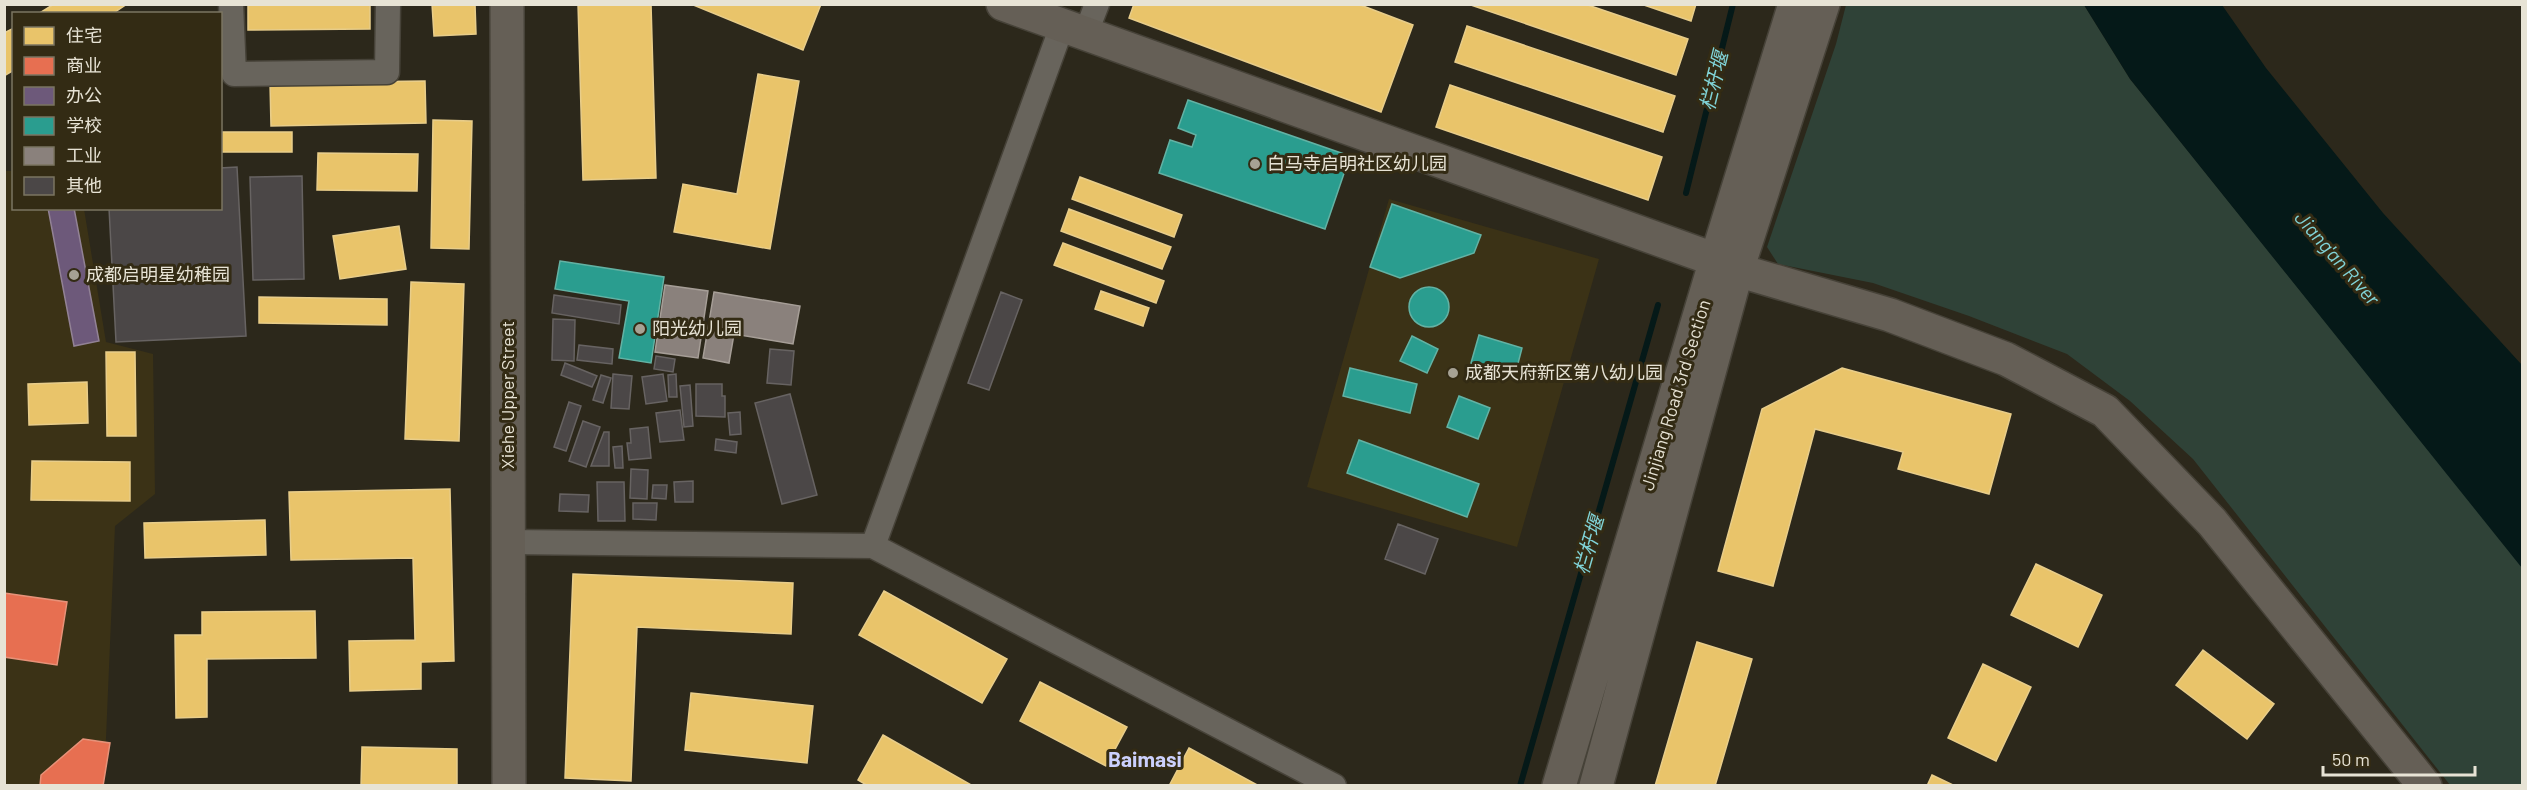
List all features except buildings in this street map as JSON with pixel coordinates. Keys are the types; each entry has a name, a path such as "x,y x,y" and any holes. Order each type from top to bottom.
{"street":[{"path":"231,4 234,74 387,72 388,4"},
{"name":"Xiehe Upper Street","path":"507,4 509,786"},
{"path":"1003,4 1726,265 1890,315 2006,359 2105,411 2212,522 2425,786"},
{"path":"873,546 1074,31 1097,4"},
{"name":"Jinjiang Road 3rd Section","path":"1596,786 1726,265 1795,4"},
{"name":"Jinjiang Road 3rd Section","path":"1559,786 1726,265 1823,4"},
{"path":"508,542 873,546 1334,786"}],"shaded area":[{"path":"4,171 12,171 12,210 84,210 106,342 153,354 155,494 115,526 104,785 5,785"},
{"name":"成都天府新区第八幼儿园","path":"1389,199 1599,259 1517,547 1307,487"}],"green space":[{"path":"1846,5 2084,5 2130,79 2519,562 2522,568 2522,785 2450,785 2193,459 2130,401 2067,354 1969,316 1873,283 1778,264 1767,247 1836,44"}],"water":[{"name":"Jiang'an River","path":"2084,5 2222,5 2266,68 2383,213 2522,365 2522,568 2130,79"}],"waterway":[{"name":"栏杆堰","path":"1686,193 1733,4"},
{"name":"栏杆堰","path":"1520,786 1658,305"}],"place":[{"name":"白马寺启明社区幼儿园","path":"1255,164"},
{"name":"成都启明星幼稚园","path":"74,275"},
{"name":"阳光幼儿园","path":"640,329"},
{"name":"成都天府新区第八幼儿园","path":"1453,373"}],"district":[{"name":"Baimasi","path":"1145,760"}]}
